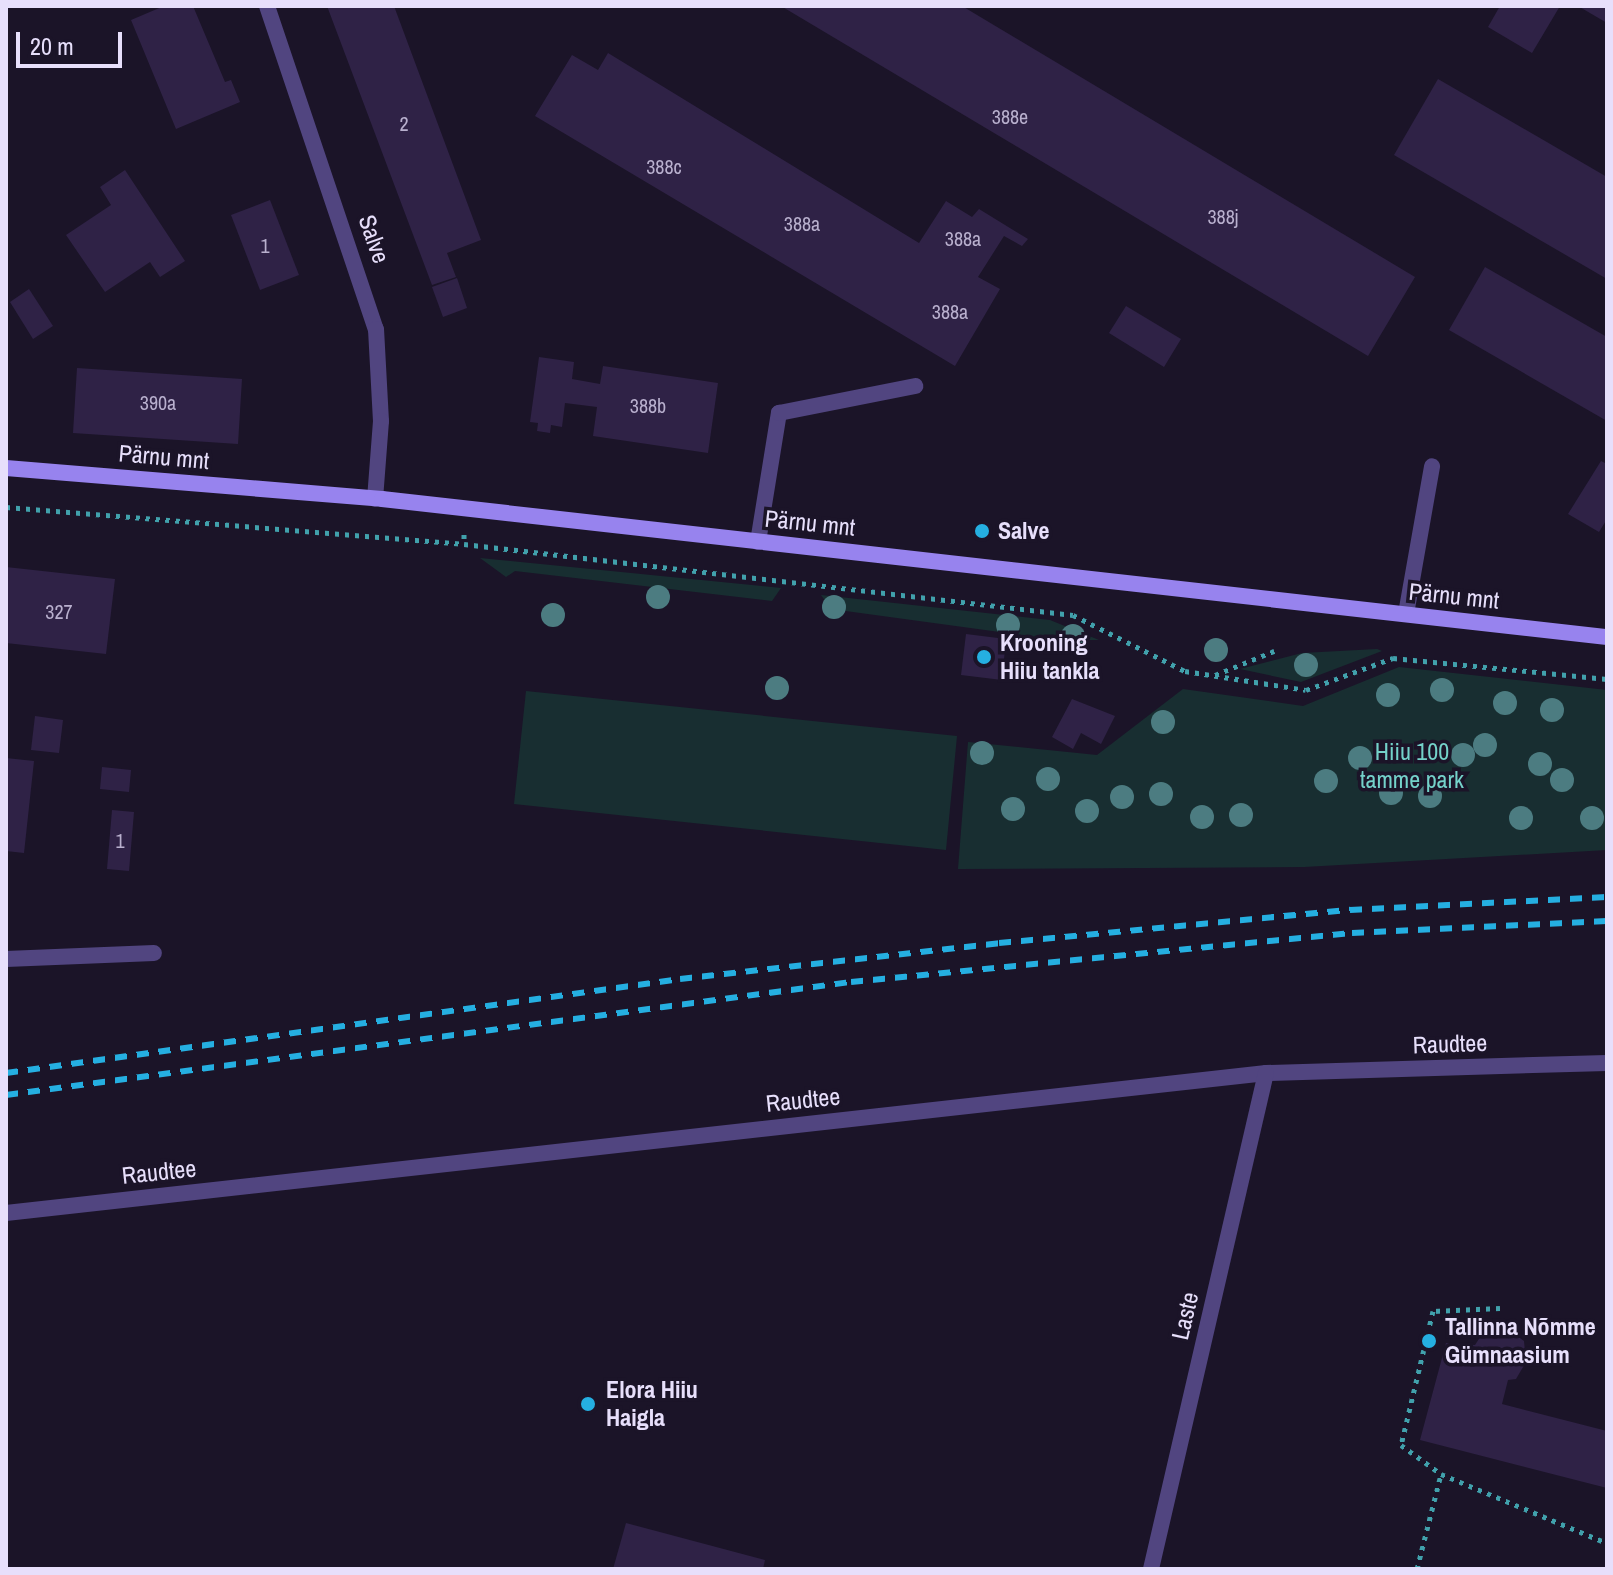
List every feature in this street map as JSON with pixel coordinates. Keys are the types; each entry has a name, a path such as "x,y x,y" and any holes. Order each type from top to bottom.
{"main road":[{"name":"Pärnu mnt","path":"6,468 375,499 1607,637"}],"street":[{"name":"Salve","path":"267,6 376,329 381,421 375,499"},
{"path":"758,542 779,413 915,386"},
{"path":"1406,614 1432,466"},
{"path":"6,959 154,953"},
{"name":"Raudtee","path":"6,1213 1266,1073 1607,1063"},
{"name":"Laste","path":"1151,1569 1266,1073"}],"path":[{"path":"6,507 464,544 1073,615 1185,671 1306,690 1393,658 1607,679"},
{"path":"464,534 464,544"},
{"path":"1073,605 1073,615"},
{"path":"1214,676 1274,651"},
{"path":"1500,1308 1433,1311 1401,1445 1441,1474 1607,1543"},
{"path":"1417,1569 1441,1474"}],"green space":[{"path":"480,558 781,588 772,601 515,571 506,577"},
{"path":"821,595 1050,620 1099,640 1059,640 831,609"},
{"path":"1382,651 1301,682 1240,669 1302,653"},
{"name":"Hiiu 100 tamme park","path":"1399,667 1607,690 1607,850 1304,867 958,869 968,742 1097,755 1183,689 1303,706"},
{"path":"526,691 957,736 946,850 514,804"}],"building":[{"path":"164,6 193,6 225,82 231,80 240,102 176,129 131,20"},
{"path":"327,6 394,6 481,240 447,253 456,277 432,285"},
{"path":"781,6 962,6 1415,277 1368,356"},
{"path":"1500,6 1560,6 1532,53 1488,27"},
{"path":"1578,6 1607,6 1607,23"},
{"path":"608,53 919,243 946,201 972,217 979,209 1028,239 1022,246 1004,236 978,277 1000,289 955,366 535,116 572,55 598,70"},
{"path":"1438,79 1607,177 1607,279 1394,155"},
{"path":"125,170 185,261 160,277 150,262 105,292 66,235 111,205 100,187"},
{"path":"270,200 299,275 260,290 231,215"},
{"path":"1485,267 1607,337 1607,421 1449,330"},
{"path":"457,278 467,308 443,317 432,287"},
{"path":"29,289 53,326 33,339 10,302"},
{"path":"1126,306 1181,339 1164,367 1109,333"},
{"path":"539,357 574,362 572,379 600,384 603,366 718,383 708,453 593,436 597,407 565,403 562,427 551,425 550,433 537,431 538,423 530,422"},
{"path":"77,368 242,379 238,444 73,433"},
{"path":"1601,461 1607,464 1607,519 1599,532 1568,514"},
{"path":"6,567 115,579 106,654 6,643"},
{"name":"Krooning Hiiu tankla","path":"966,634 1006,639 1002,680 961,675"},
{"path":"1072,699 1115,716 1101,744 1081,733 1073,749 1052,737"},
{"path":"35,716 63,720 59,753 31,750"},
{"path":"6,758 34,761 24,853 6,851"},
{"path":"102,767 131,770 129,792 100,789"},
{"path":"112,810 134,812 129,871 107,869"},
{"name":"Tallinna Nõmme Gümnaasium","path":"1502,1325 1524,1341 1526,1362 1516,1379 1508,1380 1502,1404 1607,1431 1607,1488 1420,1440 1446,1343 1475,1345 1484,1331"},
{"path":"626,1523 765,1560 763,1569 613,1569"}],"railway":[{"path":"6,1073 680,979 999,943 1350,910 1607,897"},
{"path":"6,1095 851,982 1352,933 1607,921"}],"place":[{"name":"Salve","path":"982,531"},
{"name":"Krooning Hiiu tankla","path":"984,657"},
{"name":"Tallinna Nõmme Gümnaasium","path":"1429,1341"},
{"name":"Elora Hiiu Haigla","path":"588,1404"}]}
